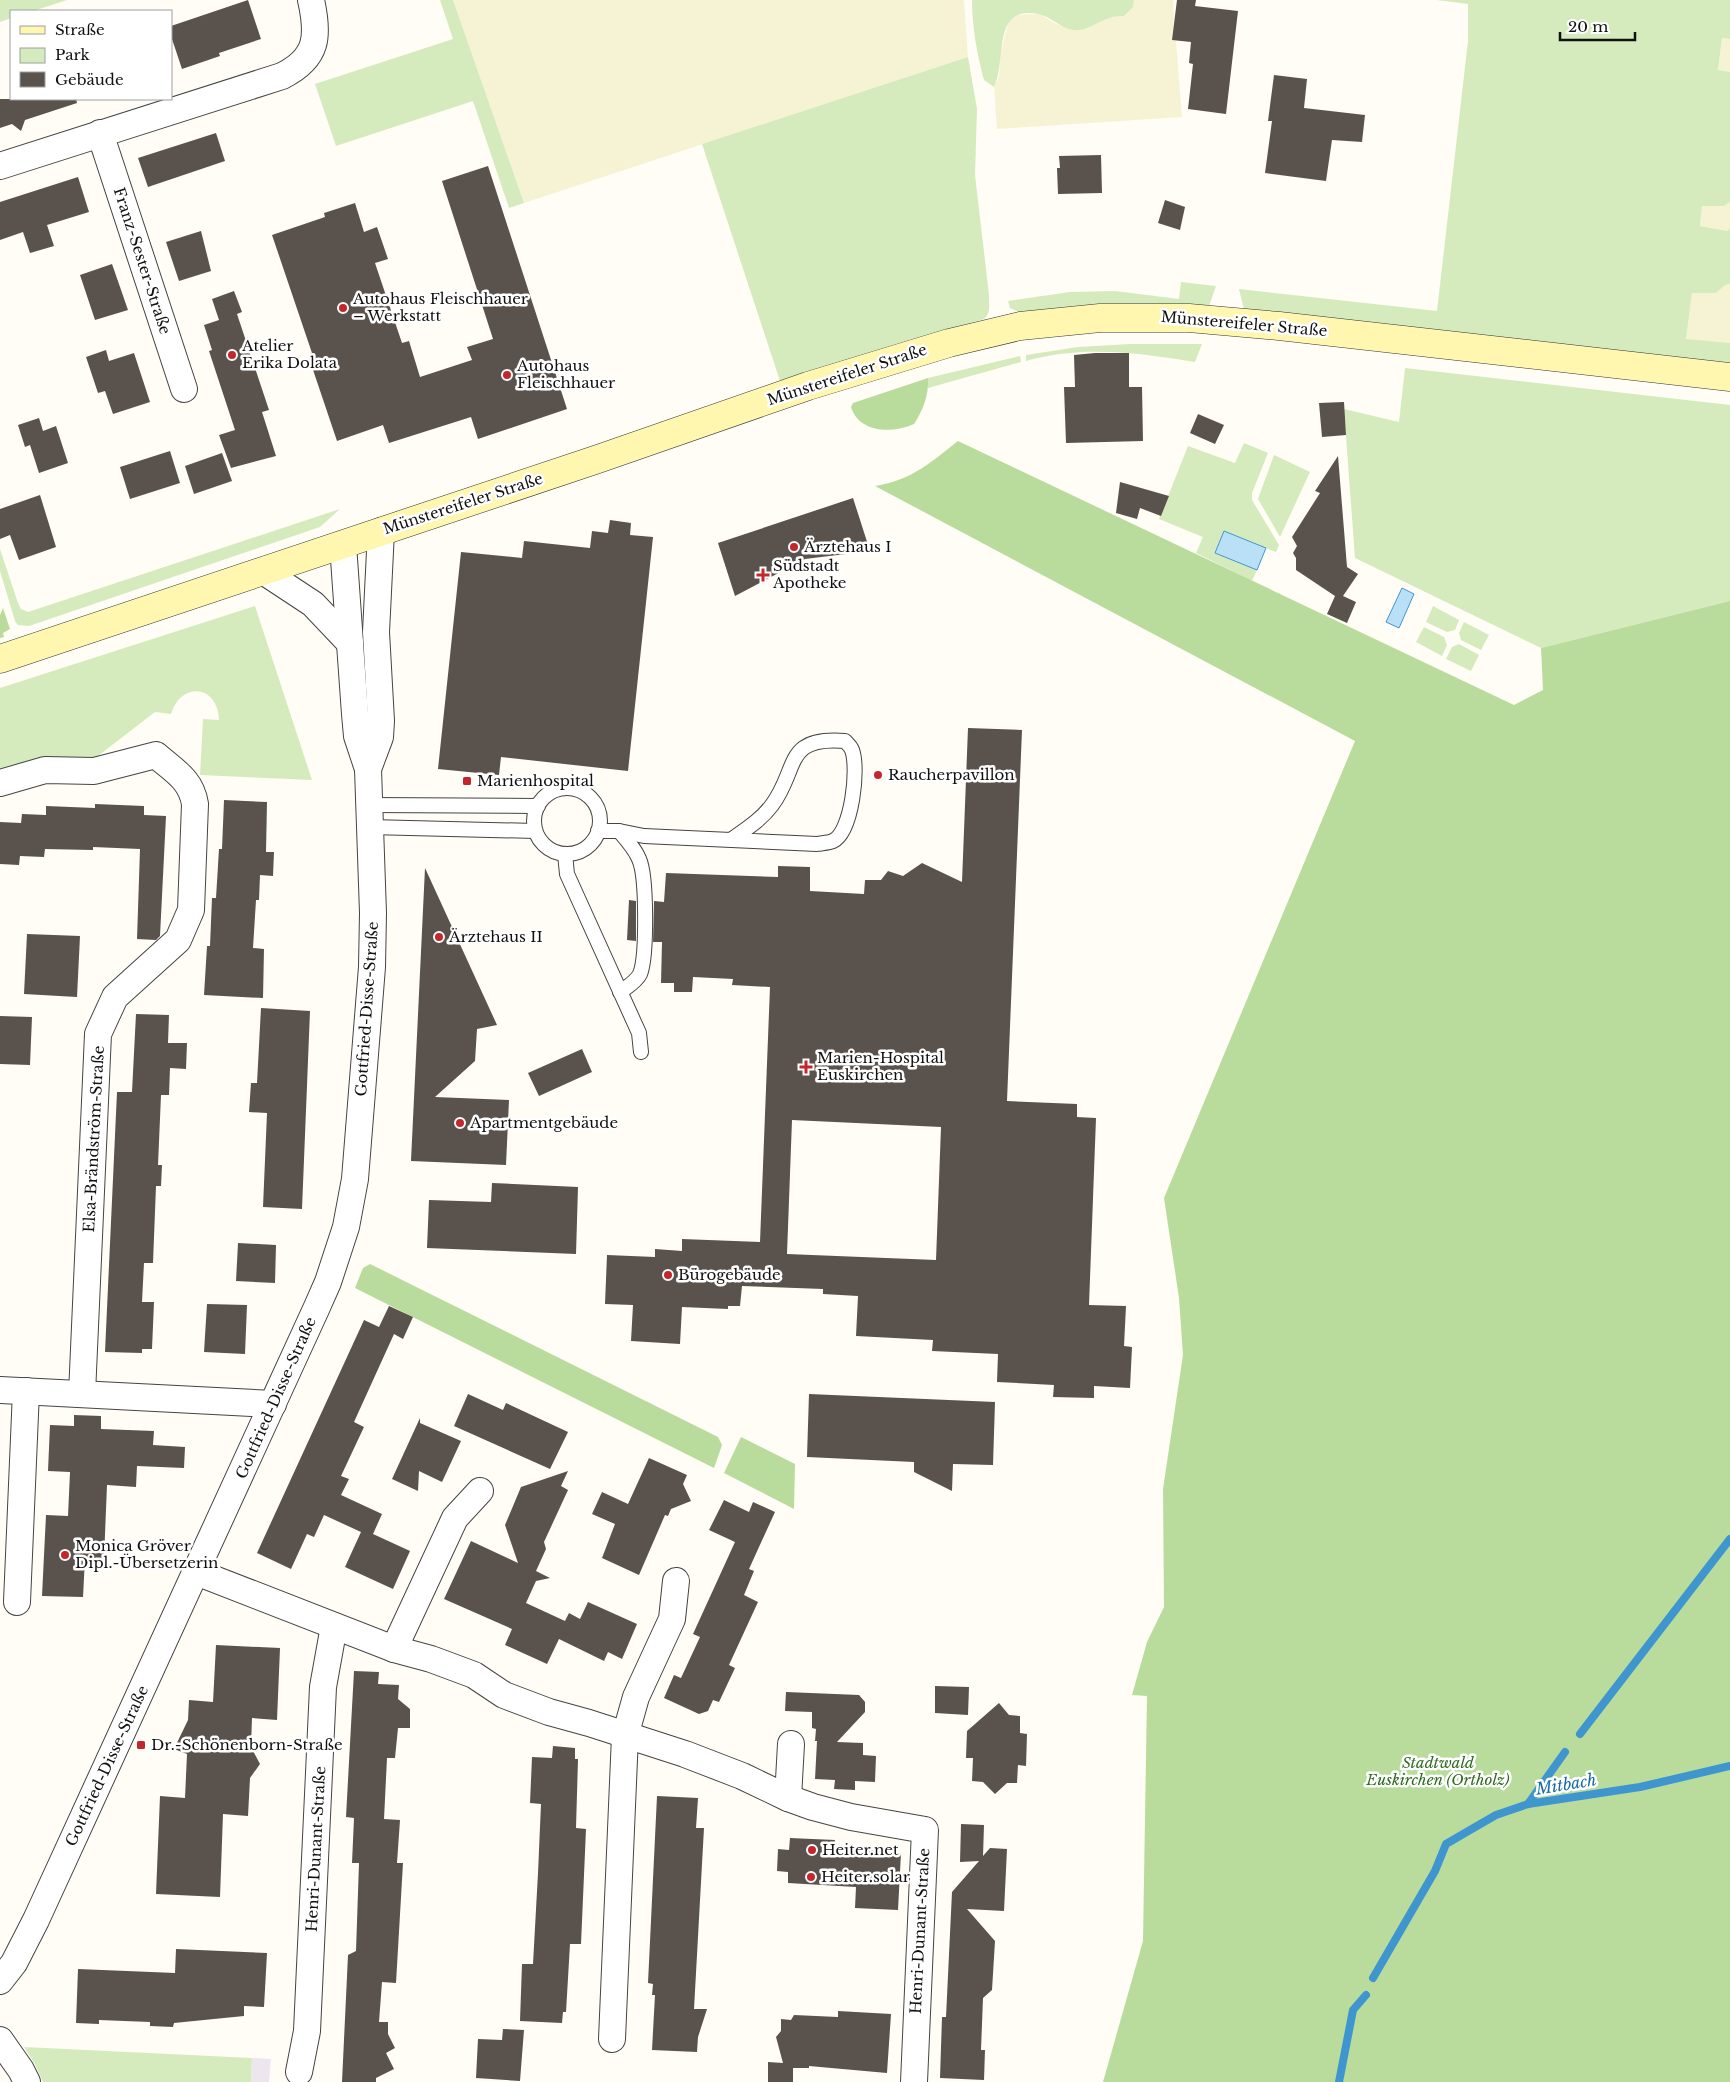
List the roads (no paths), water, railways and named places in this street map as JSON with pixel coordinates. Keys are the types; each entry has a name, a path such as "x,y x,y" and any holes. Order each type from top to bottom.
{"street":[{"path":"0,166 282,76 307,58 315,42 316,28 311,0"},
{"name":"Franz-Sester-Straße","path":"100,133 184,389"},
{"name":"Münstereifeler Straße","path":"0,659 893,359 1000,330 1052,322 1120,317 1189,318 1279,326 1730,377"},
{"name":"Gottfried-Disse-Straße","path":"368,769 380,737 381,721 376,632 381,531"},
{"name":"Gottfried-Disse-Straße","path":"0,1981 14,1963 33,1927 273,1404 328,1282 350,1211 355,1179 372,967 373,913 368,769 357,736 343,545"},
{"path":"263,572 313,604 350,643"},
{"name":"Elsa-Brändström-Straße","path":"0,783 45,770 94,771 156,756 188,782 193,790 195,804 191,910 178,940 115,997 98,1034 82,1394"},
{"path":"0,1390 273,1404"},
{"path":"17,1602 26,1391"},
{"path":"394,1649 455,1518 480,1491"},
{"name":"Henri-Dunant-Straße","path":"196,1572 394,1649 431,1659 474,1675 504,1695 549,1712 685,1754 734,1772 788,1798 834,1814 925,1830 914,2082"},
{"path":"612,2039 626,1736 636,1697 672,1619 676,1581"},
{"name":"Henri-Dunant-Straße","path":"299,2072 307,2031 323,1686 334,1626"},
{"path":"788,1798 791,1744"},
{"path":"0,2040 27,2082"}],"lane":[{"path":"598,831 619,831 644,836 817,844 834,840 844,828 850,813 852,750 845,741 829,740 814,742 802,749 795,757 774,804 762,818 731,840"},
{"path":"557,790 577,790 589,797 598,809 600,824 598,831 586,848 580,852 566,854 546,848 536,831 534,818 538,806 545,796 557,790"},
{"path":"369,816 538,806"},
{"path":"369,816 536,831"},
{"path":"619,831 640,860 644,874 645,901 640,974 632,984 620,992"},
{"path":"566,854 567,874 574,893 639,1033 641,1052"}],"water":[{"path":"1224,531 1266,548 1257,570 1215,553"},
{"path":"1402,588 1414,594 1399,628 1386,622"}],"waterway":[{"path":"1580,1734 1730,1539"},
{"path":"1528,1804 1565,1752"},
{"name":"Mitbach","path":"1373,1978 1435,1871 1446,1844 1496,1815 1528,1804 1640,1787 1730,1766"},
{"name":"Mitbach","path":"1339,2082 1353,2010 1366,1995"}],"place":[{"name":"Autohaus Fleischhauer – Werkstatt","path":"343,308"},
{"name":"Atelier Erika Dolata","path":"232,355"},
{"name":"Autohaus Fleischhauer","path":"507,375"},
{"name":"Ärztehaus I","path":"794,547"},
{"name":"Südstadt Apotheke","path":"763,575"},
{"name":"Raucherpavillon","path":"878,775"},
{"name":"Marienhospital","path":"467,781"},
{"name":"Ärztehaus II","path":"439,937"},
{"name":"Marien-Hospital Euskirchen","path":"806,1067"},
{"name":"Apartmentgebäude","path":"460,1123"},
{"name":"Bürogebäude","path":"668,1275"},
{"name":"Monica Gröver Dipl.-Übersetzerin","path":"65,1555"},
{"name":"Dr.-Schönenborn-Straße","path":"141,1745"},
{"name":"Heiter.net","path":"812,1850"},
{"name":"Heiter.solar","path":"811,1877"}],"park label":[{"name":"Stadtwald Euskirchen (Ortholz)","path":"1438,1772"}]}
